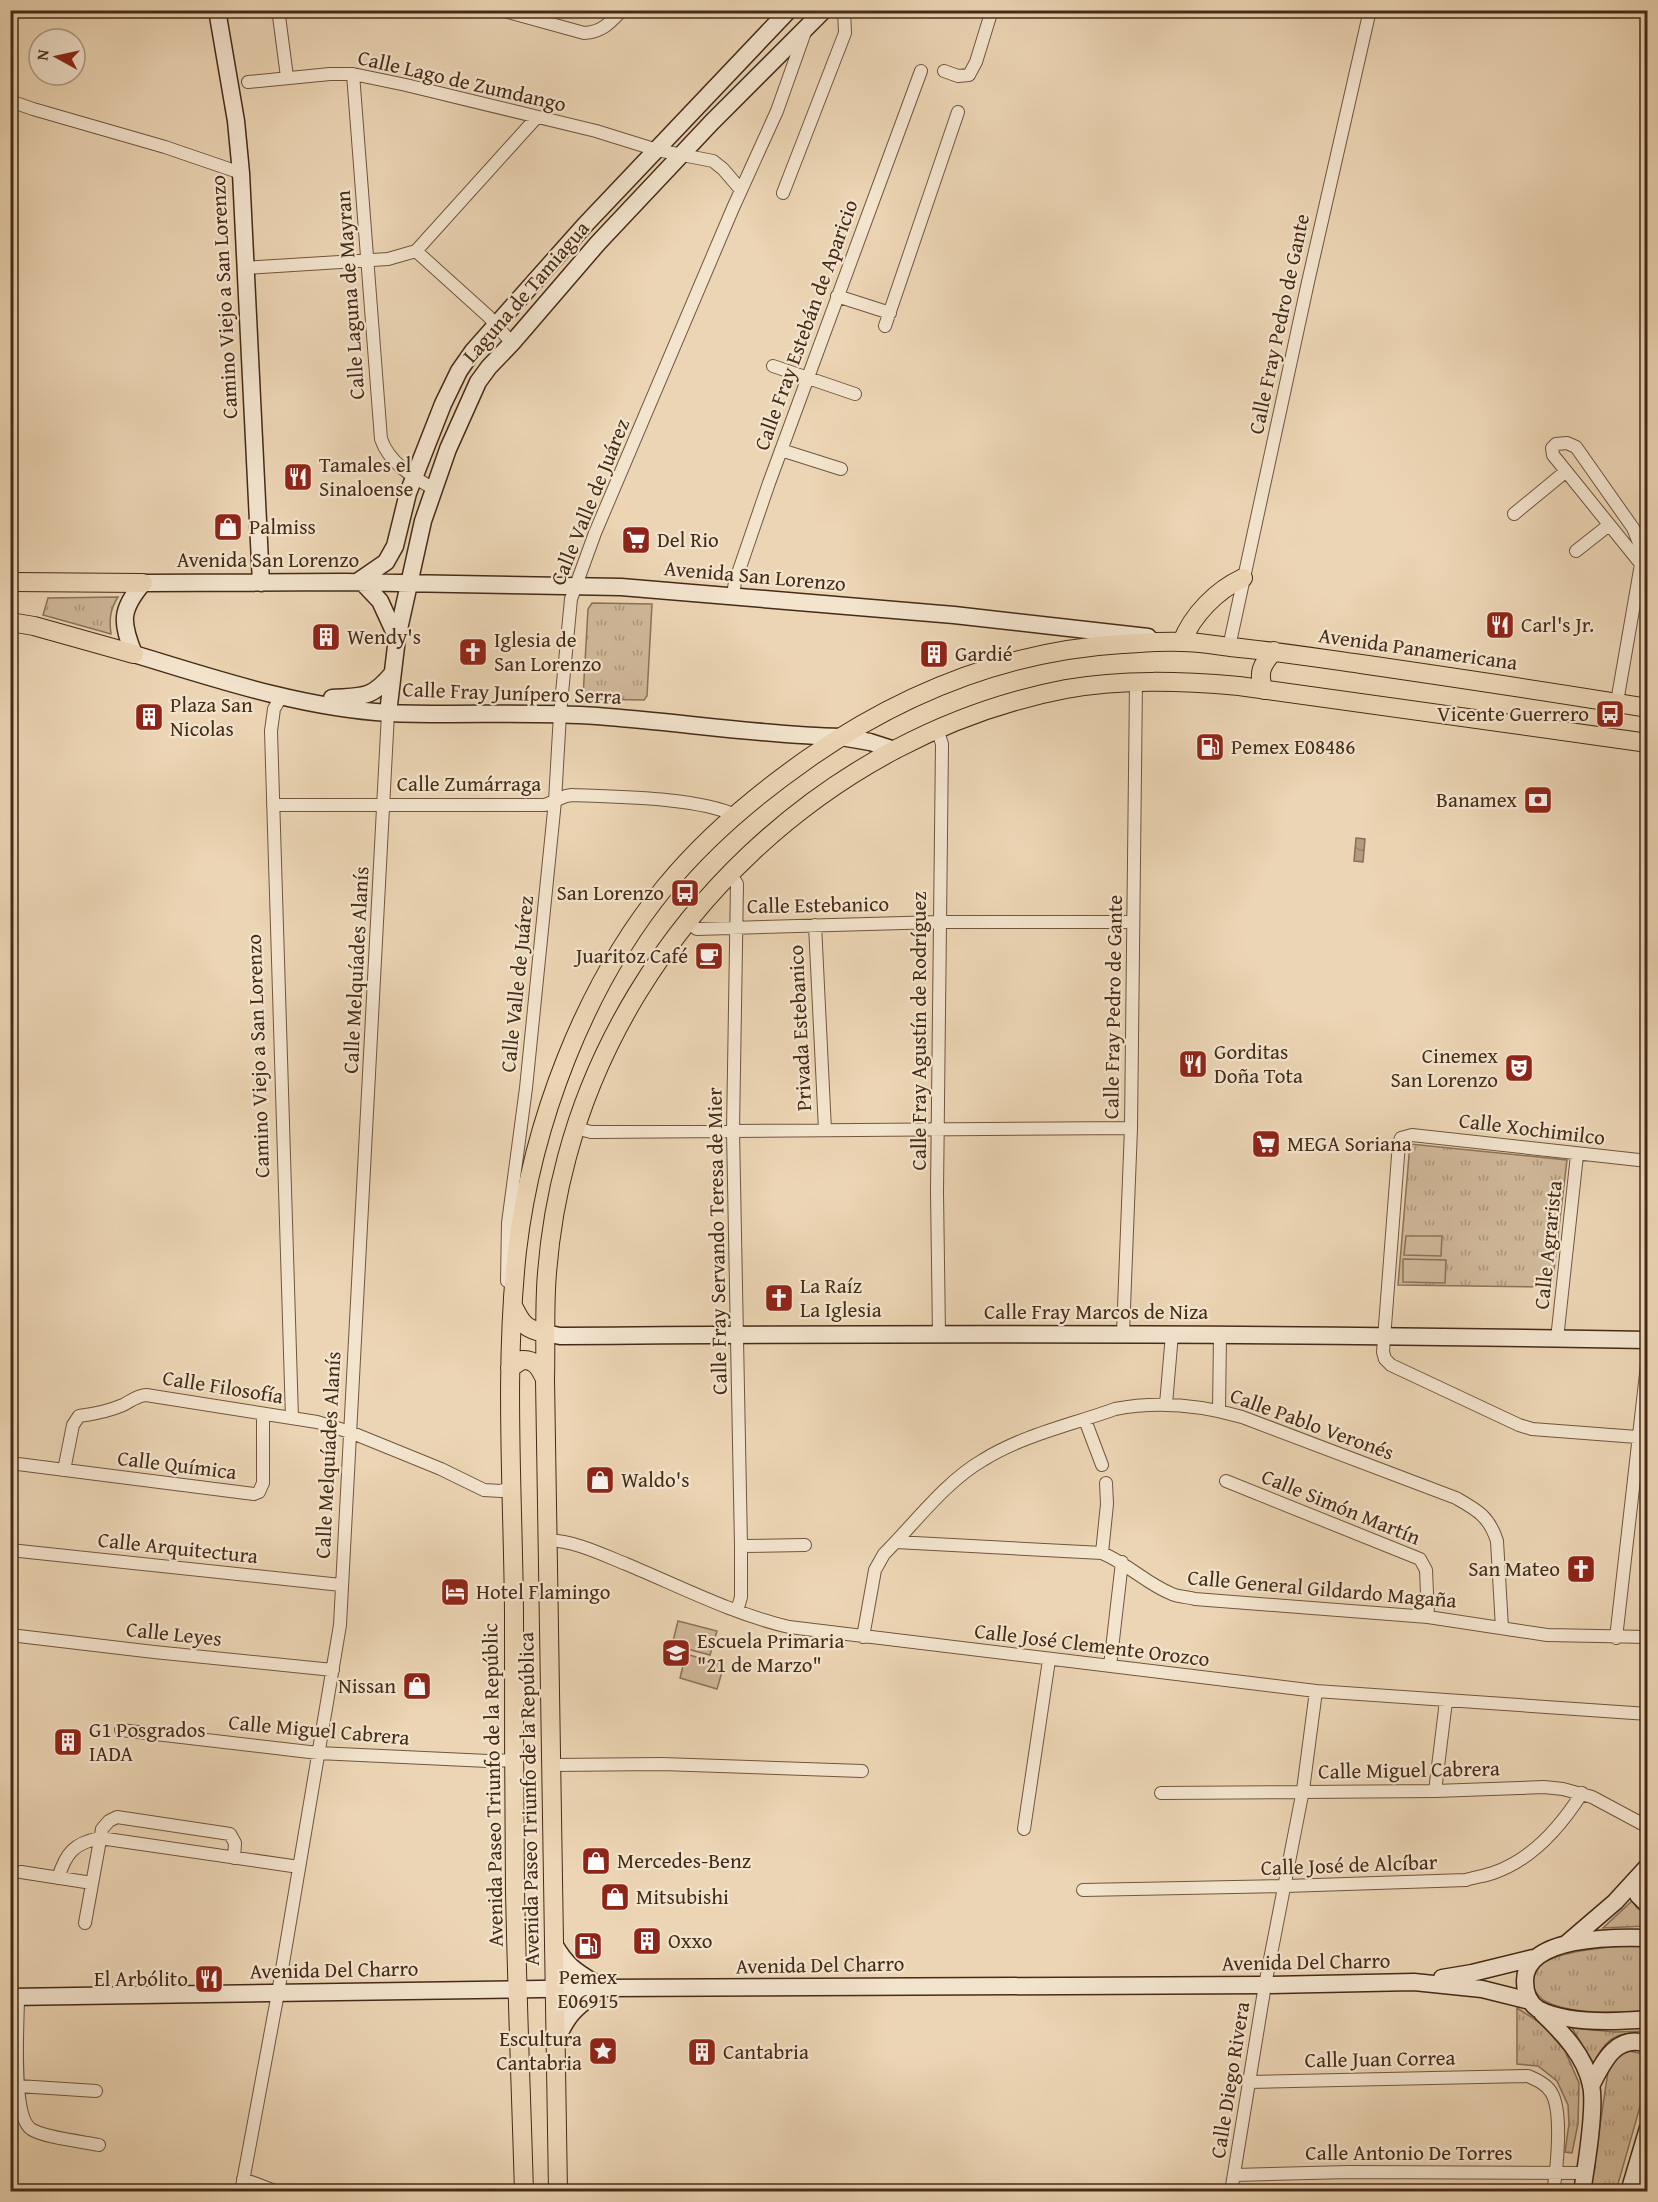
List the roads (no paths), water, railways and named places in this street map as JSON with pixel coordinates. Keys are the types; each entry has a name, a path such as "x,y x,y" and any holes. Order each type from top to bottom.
{"main road":[{"path":"1182,642 1191,623 1215,597 1226,586 1243,578"},
{"path":"10,582 143,583"},
{"path":"10,622 34,626 134,654"},
{"name":"Avenida Panamericana","path":"1182,642 1274,651 1647,708"},
{"name":"Avenida Paseo Triunfo de la Repúblic","path":"524,2192 514,1761 510,1368 513,1305 523,1210 532,1167 555,1091 585,1017 613,963 662,891 694,854 735,815 786,774 841,737 926,690 998,666 1078,648 1182,642"},
{"path":"1274,651 1260,670 1264,690 1647,743"},
{"name":"Avenida Paseo Triunfo de la República","path":"558,2192 545,1379 547,1274 558,1197 576,1128 606,1054 657,960 686,922 730,873 817,799 894,750 937,728 974,714 1067,689 1136,681 1212,684 1264,690"},
{"path":"513,1305 525,1326 545,1334"},
{"path":"510,1368 522,1359 533,1361 545,1379"}],"street":[{"name":"Camino Viejo a San Lorenzo","path":"218,10 236,121 241,173 261,583"},
{"path":"501,10 584,33 604,28 622,10"},
{"name":"Laguna de Tamiagua","path":"360,582 386,561 396,546 408,493 443,404 459,371 472,351 585,226 789,10"},
{"name":"Laguna de Tamiagua","path":"388,713 397,638 423,520 448,448 478,382 598,243 824,10"},
{"path":"783,193 845,33 844,10"},
{"path":"944,71 958,76 969,75 976,62 992,10"},
{"name":"Calle Fray Pedro de Gante","path":"1229,646 1370,10"},
{"path":"279,16 287,77"},
{"name":"Calle Valle de Juárez","path":"513,1305 507,1276 508,1223 526,1088 555,801 570,604 574,586 741,190 777,111 806,29"},
{"name":"Calle Fray Estebán de Aparicio","path":"733,595 735,582 781,450 921,71"},
{"name":"Calle Lago de Zumdango","path":"248,82 287,77 353,74 596,131 657,150 713,161 723,168 741,190"},
{"name":"Calle Laguna de Mayran","path":"353,74 381,439 389,455 415,478 434,489"},
{"path":"10,101 33,110 165,147 241,173"},
{"path":"837,296 888,320 958,111"},
{"path":"244,268 368,261 388,259 417,251 537,117"},
{"path":"417,251 496,324 512,343"},
{"path":"773,366 855,394"},
{"path":"1617,702 1641,564 1641,549 1633,528 1576,447 1567,443 1556,444 1552,448 1553,455 1565,472 1641,564"},
{"path":"781,450 841,469"},
{"path":"1514,514 1565,472"},
{"path":"1576,551 1609,525"},
{"path":"360,582 380,602 397,638"},
{"name":"Avenida San Lorenzo","path":"143,583 360,582 621,587 973,617 1182,642"},
{"path":"134,654 126,635 124,611 143,583"},
{"name":"Calle Fray Junípero Serra","path":"134,654 338,708 388,713 560,714 841,737 870,742 894,750"},
{"path":"301,700 370,694 379,690 392,674"},
{"name":"Calle Fray Pedro de Gante","path":"1123,1333 1131,1128 1136,681"},
{"name":"Camino Viejo a San Lorenzo","path":"282,695 274,709 271,731 292,1418"},
{"name":"Calle Melquíades Alanís","path":"242,2186 278,1993 340,1625 388,713"},
{"name":"Calle Fray Agustín de Rodríguez","path":"937,728 942,744 937,1130 939,1334"},
{"name":"Calle Zumárraga","path":"273,805 545,805 566,795 572,795 687,804 724,810 735,815"},
{"name":"Calle Fray Servando Teresa de Mier","path":"730,873 737,884 733,1131 741,1546 741,1597 737,1611"},
{"name":"Calle Estebanico","path":"686,922 698,929 939,922 1133,922"},
{"name":"Privada Estebanico","path":"815,925 825,1130"},
{"path":"576,1128 591,1132 1131,1128"},
{"name":"Calle Xochimilco","path":"1385,1336 1399,1143 1405,1136 1647,1161"},
{"name":"Calle Agrarista","path":"1557,1339 1577,1155"},
{"name":"Calle Fray Marcos de Niza","path":"545,1334 560,1336 738,1336 1123,1333 1647,1340"},
{"path":"1166,1404 1172,1334"},
{"path":"1219,1411 1220,1335"},
{"path":"1385,1336 1383,1353 1391,1365 1519,1425 1544,1431 1637,1437"},
{"path":"1616,1638 1647,1356"},
{"name":"Calle Filosofía","path":"64,1470 73,1425 79,1416 111,1410 136,1396 146,1395 263,1413 350,1432"},
{"name":"Calle Pablo Veronés","path":"863,1637 874,1570 884,1554 960,1475 1006,1446 1124,1407 1166,1404 1219,1411 1242,1417 1456,1498 1475,1509 1486,1518 1497,1540 1502,1628"},
{"name":"Calle Química","path":"10,1463 254,1494 259,1492 263,1483 263,1413"},
{"path":"1085,1420 1102,1465"},
{"path":"350,1432 441,1469 484,1490 501,1491 512,1487"},
{"name":"Calle Simón Martín","path":"1226,1481 1420,1559 1426,1570 1428,1617"},
{"path":"1102,1553 1107,1504 1106,1483"},
{"name":"Calle José Clemente Orozco","path":"548,1540 562,1540 591,1550 737,1611 789,1627 1049,1660 1316,1690 1647,1714"},
{"name":"Calle General Gildardo Magaña","path":"896,1542 1102,1553 1122,1562 1156,1586 1174,1595 1196,1599 1428,1617 1547,1635 1647,1637"},
{"path":"741,1546 805,1545"},
{"name":"Calle Arquitectura","path":"10,1550 341,1585"},
{"path":"1110,1666 1122,1562"},
{"name":"Calle Leyes","path":"10,1635 333,1670"},
{"path":"1024,1830 1049,1660"},
{"name":"Calle Diego Rivera","path":"1231,2192 1265,1985 1303,1791 1316,1690"},
{"path":"1435,1791 1446,1701"},
{"name":"Calle Miguel Cabrera","path":"122,1730 318,1753 514,1761"},
{"path":"551,1764 662,1764 862,1772"},
{"name":"Calle Miguel Cabrera","path":"1161,1793 1435,1791 1544,1787 1582,1793 1647,1827"},
{"name":"Calle José de Alcíbar","path":"1083,1890 1466,1880 1494,1873 1519,1860 1549,1837 1568,1816 1582,1793"},
{"path":"85,1923 100,1838 106,1823 117,1817 230,1834 235,1840 234,1858"},
{"path":"58,1878 70,1851 83,1843 100,1838 299,1867"},
{"path":"1566,1944 1615,1902 1647,1866"},
{"path":"21,1872 92,1883"},
{"path":"1634,1883 1638,1895 1647,1905"},
{"path":"1566,1944 1598,1939 1647,1938"},
{"path":"554,1944 563,1960 573,1970 603,1988 574,2009 565,2020 556,2041"},
{"name":"Avenida Del Charro","path":"1414,1982 1472,1973 1533,1958 1566,1944"},
{"path":"1533,1958 1525,1977 1526,1992 1534,2005 1567,2039 1582,2060 1591,2086 1582,2192"},
{"name":"Avenida Del Charro","path":"14,1997 603,1988 1265,1985 1414,1982 1472,1988 1534,2005 1559,2016 1617,2021 1647,2019"},
{"path":"14,1997 18,2086 24,2122 34,2132 99,2145"},
{"path":"1591,2086 1603,2062 1617,2046 1634,2041 1647,2044"},
{"name":"Calle Juan Correa","path":"1249,2082 1528,2076 1548,2088 1556,2100 1558,2110 1556,2172 1553,2192"},
{"path":"18,2086 96,2091"},
{"path":"1629,2192 1647,2128"},
{"name":"Calle Antonio De Torres","path":"1234,2175 1349,2172 1585,2173"},
{"path":"242,2186 278,2192"}],"water":[{"path":"1356,838 1365,839 1363,862 1354,861"}],"place":[{"name":"Tamales el Sinaloense","path":"298,477"},
{"name":"Palmiss","path":"228,527"},
{"name":"Del Rio","path":"636,540"},
{"name":"Carl's Jr.","path":"1500,625"},
{"name":"Wendy's","path":"326,637"},
{"name":"Iglesia de San Lorenzo","path":"473,652"},
{"name":"Gardié","path":"934,654"},
{"name":"Vicente Guerrero","path":"1610,714"},
{"name":"Plaza San Nicolas","path":"149,717"},
{"name":"Pemex E08486","path":"1210,747"},
{"name":"Banamex","path":"1538,800"},
{"name":"San Lorenzo","path":"685,893"},
{"name":"Juaritoz Café","path":"709,956"},
{"name":"Gorditas Doña Tota","path":"1193,1064"},
{"name":"Cinemex San Lorenzo","path":"1519,1068"},
{"name":"MEGA Soriana","path":"1266,1144"},
{"name":"La Raíz La Iglesia","path":"779,1298"},
{"name":"Waldo's","path":"600,1480"},
{"name":"San Mateo","path":"1581,1569"},
{"name":"Hotel Flamingo","path":"455,1592"},
{"name":"Escuela Primaria \"21 de Marzo\"","path":"676,1653"},
{"name":"Nissan","path":"417,1686"},
{"name":"G1 Posgrados IADA","path":"68,1742"},
{"name":"Mercedes-Benz","path":"596,1861"},
{"name":"Mitsubishi","path":"615,1897"},
{"name":"Oxxo","path":"647,1941"},
{"name":"Pemex E06915","path":"588,1946"},
{"name":"El Arbólito","path":"209,1979"},
{"name":"Escultura Cantabria","path":"603,2051"},
{"name":"Cantabria","path":"702,2052"}]}
